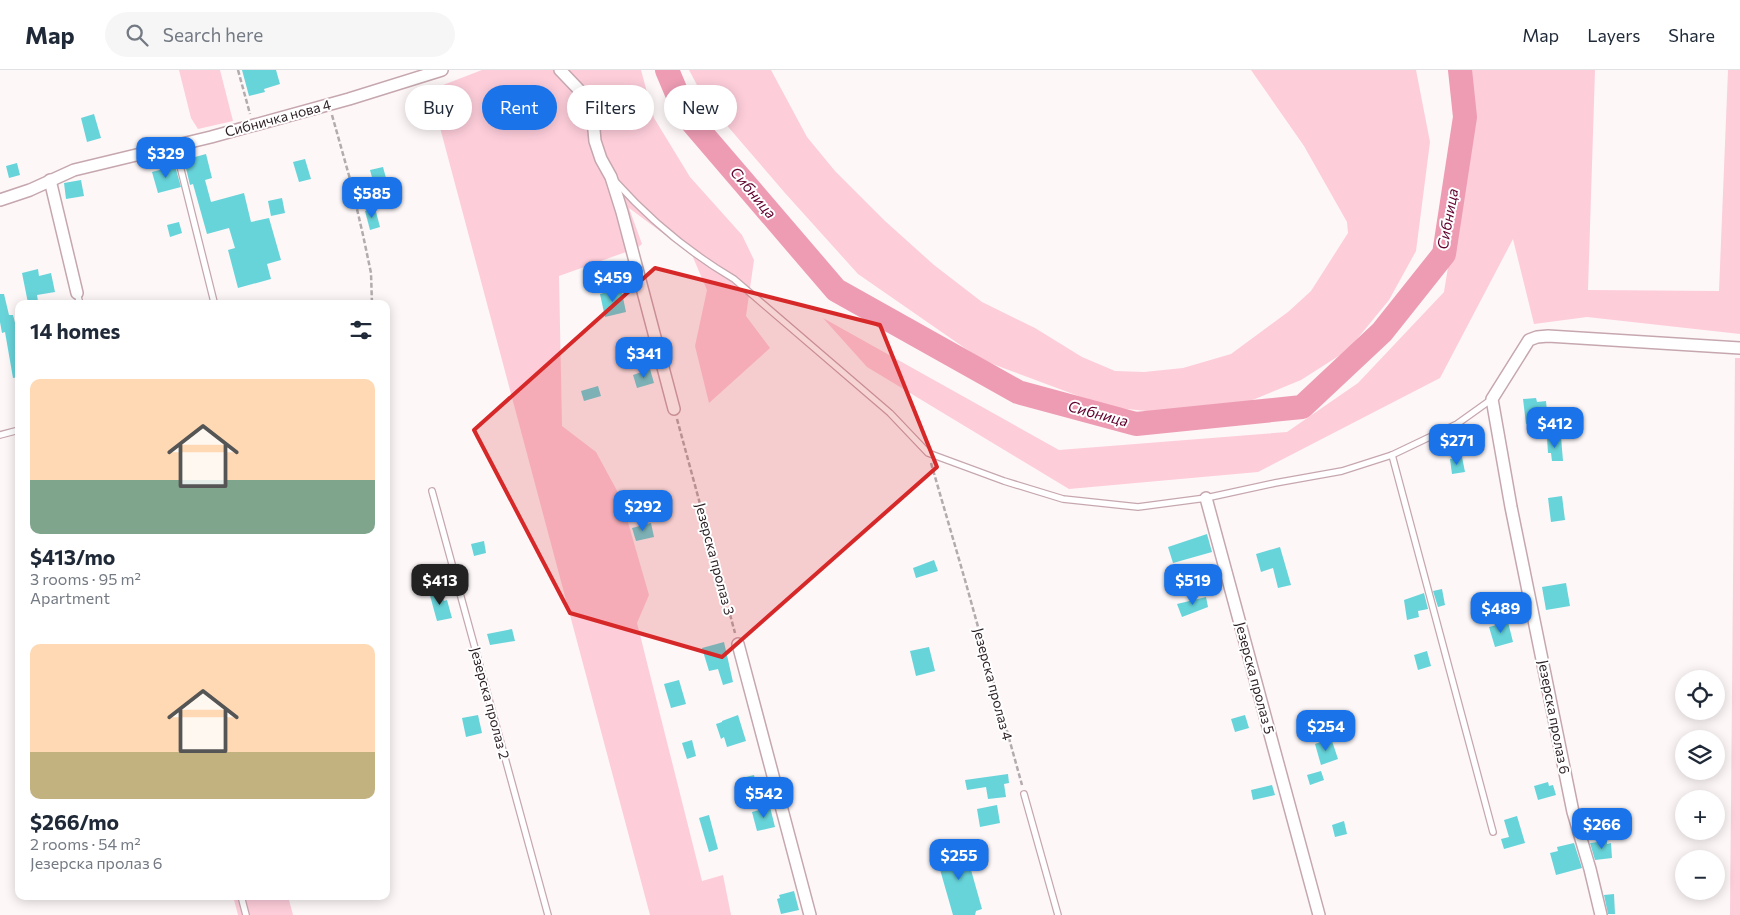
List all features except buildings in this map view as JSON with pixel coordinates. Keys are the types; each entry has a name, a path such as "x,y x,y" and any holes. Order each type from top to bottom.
{"street":[{"name":"Сибничка нова 4","path":"0,200 30,190 74,170 253,125 442,70"},
{"path":"560,70 583,94 592,108 595,141 601,159 611,177 622,212 674,408"},
{"path":"50,180 79,298"},
{"path":"1492,399 1529,340 1537,337 1548,336 1740,348"},
{"name":"Језерска пролаз 6","path":"1492,399 1511,507 1573,812 1601,915"},
{"name":"Језерска пролаз 5","path":"1206,498 1319,915"},
{"path":"738,644 810,915"}],"lane":[{"path":"175,146 214,300"},
{"path":"611,177 638,206 705,262 734,279 883,407 928,453 1004,481 1063,499 1138,507 1206,498 1342,471 1392,455 1457,424 1492,399"},
{"path":"0,435 15,431"},
{"path":"1392,455 1493,832"},
{"name":"Језерска пролаз 2","path":"432,491 548,915"},
{"path":"1024,794 1058,915"},
{"path":"242,900 246,915"}],"path":[{"path":"238,70 253,125"},
{"path":"328,104 350,179 363,236 371,273 372,300"},
{"name":"Језерска пролаз 3","path":"674,408 738,644"},
{"name":"Језерска пролаз 4","path":"928,453 1024,794"}],"highlighted area":[{"path":"655,268 880,325 937,467 722,657 570,613 474,430"}],"shaded area":[{"path":"179,70 220,70 233,121 198,129 191,118"},
{"path":"482,70 641,70 645,85 567,85 567,130 654,130 654,118 690,177 742,235 754,260 746,316 770,348 709,403 695,346 707,290 692,255 629,208 642,244 637,248 559,276 562,426 596,452 621,498 649,595 637,623 702,881 723,875 731,915 650,915 441,130 472,130 472,85 443,85"},
{"path":"689,70 771,70 807,137 835,171 885,221 934,265 982,302 1035,328 1082,357 1115,371 1144,372 1183,368 1231,354 1288,312 1311,291 1348,233 1347,222 1304,146 1251,70 1416,70 1430,142 1416,251 1389,300 1348,350 1301,380 1250,401 1209,407 1156,412 1108,407 982,360 858,274 731,130 737,130 737,85 697,85"},
{"path":"1453,70 1595,70 1588,290 1719,291 1728,70 1740,70 1740,334 1587,317 1534,324 1513,239 1440,378 1258,472 1069,489 867,367 823,318 1059,450 1287,432 1358,383 1444,292 1468,144"},
{"path":"1735,358 1740,358 1740,915 1730,915"},
{"path":"234,900 289,900 293,915 238,915"}],"waterway":[{"name":"Сибница","path":"667,70 686,115 836,290 1018,392 1136,424 1302,407 1382,332 1444,254 1465,117 1460,70"}]}
